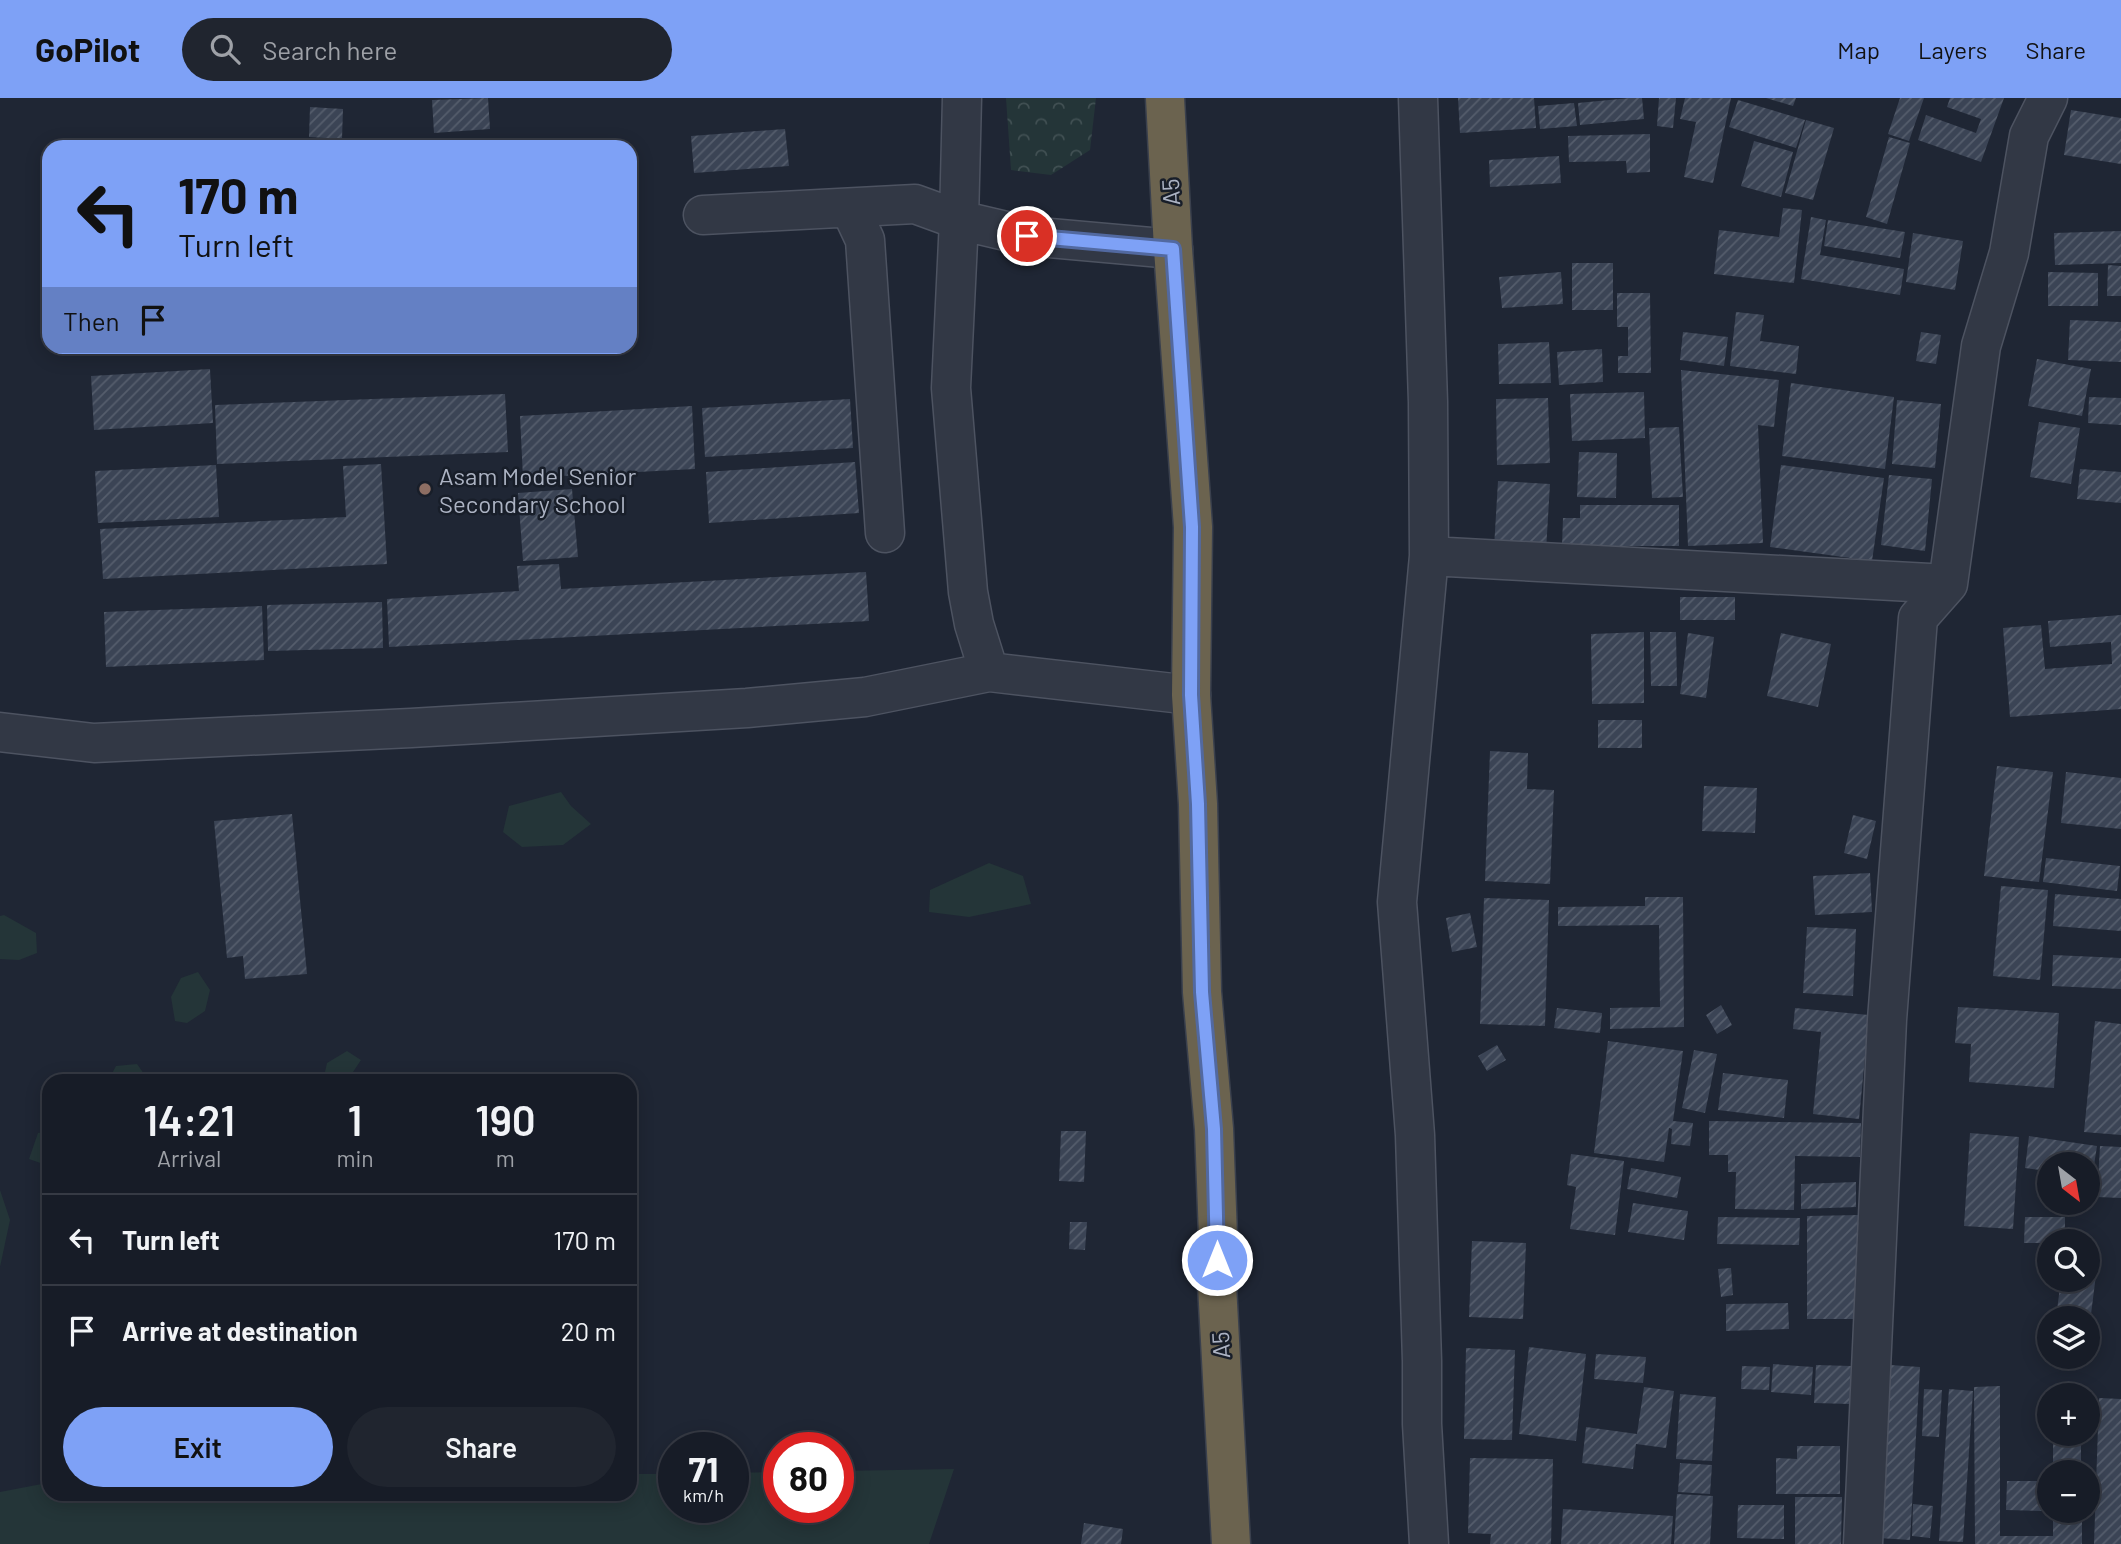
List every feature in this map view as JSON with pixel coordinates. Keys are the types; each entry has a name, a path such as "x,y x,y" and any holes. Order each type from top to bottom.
{"highway":[{"name":"A5","path":"1166,98 1173,249 1192,527 1191,695 1198,804 1202,992 1214,1129 1217,1285 1231,1544"}],"street":[{"path":"962,98 951,387 968,592 974,624 989,672"},
{"path":"1418,98 1428,402 1429,556 1397,902 1415,1135 1422,1424 1429,1544"},
{"path":"1863,1544 1887,1020 1918,618 1948,584 1981,346 2009,253 2029,136 2048,98"},
{"path":"703,215 915,204 959,220 1027,236 1173,249"},
{"path":"850,208 865,240 885,533"},
{"path":"1429,556 1948,584"},
{"path":"0,732 94,743 747,708 864,697 989,672 1191,695"}],"green space":[{"path":"1006,98 1096,98 1090,150 1051,175 1011,170"},
{"path":"561,792 571,806 591,824 563,845 522,847 503,832 509,806"},
{"path":"989,863 1023,876 1031,904 969,917 929,912 930,890"},
{"path":"4,915 36,933 37,953 19,960 0,959 0,916"},
{"path":"198,972 210,990 205,1011 187,1023 175,1021 171,997 181,978"},
{"path":"347,1051 361,1060 352,1074 325,1074 327,1063"},
{"path":"137,1064 144,1074 112,1074 116,1066"},
{"path":"42,1132 42,1164 29,1159 38,1133"},
{"path":"0,1190 10,1220 0,1267"},
{"path":"954,1469 929,1544 0,1544 0,1492 42,1484 42,1501 637,1501 637,1474 658,1474 658,1523 749,1523 749,1473 763,1472 763,1523 854,1523 854,1471"}],"building":[{"path":"488,98 490,129 434,133 432,100"},
{"path":"1458,98 1534,98 1536,128 1460,133"},
{"path":"1642,98 1644,119 1580,125 1578,103"},
{"path":"1659,98 1676,98 1673,128 1657,126"},
{"path":"1685,98 1731,98 1713,183 1684,177 1696,122 1680,119"},
{"path":"1766,98 1796,98 1793,106"},
{"path":"1900,98 1924,98 1909,141 1888,134"},
{"path":"1950,98 2004,98 1981,162 1918,140 1926,115 1976,133 1981,119 1947,107"},
{"path":"1738,100 1805,120 1796,148 1729,127"},
{"path":"1574,103 1577,126 1540,129 1538,106"},
{"path":"310,107 343,109 342,139 309,137"},
{"path":"2071,110 2121,118 2121,164 2064,155"},
{"path":"1806,120 1834,128 1813,200 1785,193"},
{"path":"785,129 789,166 694,173 691,136"},
{"path":"1650,134 1650,172 1627,173 1626,161 1569,162 1568,136"},
{"path":"1889,137 1910,143 1887,224 1866,217"},
{"path":"1754,141 1793,152 1781,197 1741,186"},
{"path":"1559,156 1561,183 1490,187 1489,160"},
{"path":"1783,208 1802,210 1794,283 1714,274 1719,230 1779,237"},
{"path":"1811,217 1826,220 1820,255 1904,269 1900,295 1801,279"},
{"path":"1828,220 1905,232 1900,258 1824,246"},
{"path":"2121,231 2121,263 2055,265 2054,233"},
{"path":"1913,233 1963,241 1955,290 1906,282"},
{"path":"1572,263 1613,263 1613,310 1572,310"},
{"path":"2108,265 2121,266 2121,296 2107,296"},
{"path":"1561,272 1563,304 1502,308 1499,277"},
{"path":"2048,272 2098,273 2098,306 2048,306"},
{"path":"1617,293 1650,293 1651,373 1618,373 1618,356 1628,356 1628,327 1617,327"},
{"path":"1736,312 1764,315 1760,341 1799,346 1796,374 1730,366"},
{"path":"2070,320 2121,322 2121,362 2068,360"},
{"path":"1683,332 1728,337 1724,366 1680,360"},
{"path":"1921,332 1941,335 1936,364 1916,361"},
{"path":"1549,342 1551,383 1499,384 1498,344"},
{"path":"1602,349 1603,382 1559,385 1557,352"},
{"path":"2037,359 2091,369 2082,416 2028,406"},
{"path":"210,369 213,423 94,430 91,376"},
{"path":"1681,370 1779,380 1774,427 1758,425 1763,543 1688,546"},
{"path":"1791,383 1894,397 1885,469 1782,456"},
{"path":"1644,392 1645,438 1572,441 1570,394"},
{"path":"505,394 508,452 217,464 215,405"},
{"path":"2089,397 2121,398 2121,425 2088,423"},
{"path":"1548,398 1550,463 1497,465 1496,399"},
{"path":"850,399 853,448 705,457 702,408"},
{"path":"1897,400 1941,404 1935,468 1892,464"},
{"path":"692,406 695,469 523,478 520,416"},
{"path":"2039,422 2080,428 2071,484 2030,477"},
{"path":"1679,427 1683,497 1652,498 1649,428"},
{"path":"1579,452 1617,453 1616,498 1577,497"},
{"path":"855,462 859,513 709,523 706,472"},
{"path":"381,464 387,564 103,579 100,529 346,517 343,466"},
{"path":"216,465 219,517 98,523 95,471"},
{"path":"1781,465 1884,478 1872,561 1770,547"},
{"path":"2080,469 2121,472 2121,503 2077,499"},
{"path":"1889,475 1932,479 1925,551 1881,545"},
{"path":"1498,481 1550,484 1546,551 1494,548"},
{"path":"572,489 578,557 523,561 518,493"},
{"path":"1580,505 1679,505 1679,546 1562,546 1563,518 1580,518"},
{"path":"559,564 561,589 866,572 869,621 389,647 387,599 519,591 517,566"},
{"path":"1680,597 1735,597 1735,620 1680,620"},
{"path":"382,602 383,648 268,651 267,605"},
{"path":"262,606 264,660 106,667 104,612"},
{"path":"2121,615 2121,709 2010,717 2003,628 2041,625 2045,669 2112,664 2111,642 2050,647 2048,621"},
{"path":"1644,632 1644,703 1592,704 1591,634"},
{"path":"1650,632 1676,632 1677,686 1651,686"},
{"path":"1688,633 1714,637 1706,698 1680,694"},
{"path":"1781,633 1831,644 1818,707 1767,696"},
{"path":"1598,720 1642,720 1642,748 1598,748"},
{"path":"1490,751 1528,753 1527,789 1554,790 1550,884 1485,881"},
{"path":"1997,766 2053,772 2039,882 1984,876"},
{"path":"2066,772 2121,778 2121,829 2061,823"},
{"path":"1704,786 1757,788 1755,833 1702,831"},
{"path":"292,814 307,974 245,979 243,956 227,958 214,821"},
{"path":"1853,815 1876,821 1867,859 1844,853"},
{"path":"2046,858 2120,866 2117,891 2043,882"},
{"path":"1870,873 1872,912 1815,915 1813,876"},
{"path":"2001,886 2048,890 2040,980 1993,976"},
{"path":"2055,894 2121,899 2121,931 2053,926"},
{"path":"1645,897 1683,897 1684,1027 1610,1029 1610,1008 1660,1007 1659,925 1558,926 1558,907 1645,906"},
{"path":"1484,898 1549,900 1545,1026 1480,1024"},
{"path":"1470,913 1477,947 1452,952 1446,918"},
{"path":"1807,927 1856,929 1853,996 1803,993"},
{"path":"2053,955 2121,958 2121,989 2052,986"},
{"path":"1721,1005 1732,1025 1717,1034 1706,1015"},
{"path":"1958,1007 2059,1013 2054,1088 1969,1082 1971,1044 1955,1043"},
{"path":"1557,1008 1602,1013 1600,1033 1554,1028"},
{"path":"1795,1008 1869,1015 1859,1119 1813,1114 1821,1032 1793,1029"},
{"path":"2095,1021 2121,1024 2121,1135 2084,1132"},
{"path":"1608,1041 1683,1051 1673,1121 1693,1123 1690,1146 1671,1144 1672,1129 1669,1128 1664,1162 1594,1153"},
{"path":"1497,1045 1506,1060 1487,1071 1478,1056"},
{"path":"1694,1050 1717,1054 1705,1113 1682,1108"},
{"path":"1723,1073 1788,1080 1784,1118 1718,1110"},
{"path":"1709,1121 1861,1123 1860,1157 1795,1156 1794,1210 1735,1209 1736,1172 1728,1172 1728,1155 1709,1155"},
{"path":"1061,1131 1086,1131 1084,1182 1059,1181"},
{"path":"1970,1133 2019,1137 2013,1229 1964,1226"},
{"path":"2029,1136 2097,1146 2096,1152 2037,1152 2037,1170 2025,1168"},
{"path":"2100,1146 2121,1147 2121,1198 2100,1197"},
{"path":"1571,1154 1624,1161 1615,1235 1570,1229 1576,1187 1567,1185"},
{"path":"1631,1168 1681,1177 1677,1198 1627,1189"},
{"path":"1856,1182 1856,1207 1801,1209 1801,1184"},
{"path":"1633,1203 1688,1211 1684,1240 1628,1232"},
{"path":"1859,1215 1860,1319 1807,1319 1807,1216"},
{"path":"1718,1217 1800,1218 1799,1245 1717,1244"},
{"path":"2025,1217 2065,1217 2065,1229 2037,1229 2037,1243 2024,1243"},
{"path":"1070,1222 1087,1222 1085,1250 1069,1249"},
{"path":"1472,1241 1526,1243 1523,1319 1469,1317"},
{"path":"1731,1268 1733,1295 1721,1297 1718,1269"},
{"path":"2059,1292 2094,1292 2092,1306 2058,1306"},
{"path":"1788,1303 1789,1329 1726,1331 1726,1304"},
{"path":"1529,1347 1586,1354 1576,1441 1519,1434"},
{"path":"1466,1348 1515,1350 1512,1440 1464,1439"},
{"path":"1596,1354 1646,1357 1643,1383 1594,1379"},
{"path":"1773,1364 1813,1367 1811,1395 1771,1392"},
{"path":"1816,1365 1851,1366 1850,1404 1814,1403"},
{"path":"1890,1365 1920,1367 1910,1540 1879,1538"},
{"path":"1742,1366 1770,1367 1769,1390 1741,1389"},
{"path":"2000,1386 2000,1536 2053,1536 2053,1523 2082,1523 2082,1544 1975,1544 1974,1387"},
{"path":"1644,1387 1674,1391 1666,1448 1636,1444 1633,1469 1582,1463 1586,1427 1637,1434"},
{"path":"1924,1389 1942,1390 1939,1437 1922,1436"},
{"path":"1949,1389 1973,1391 1963,1542 1939,1541"},
{"path":"1680,1394 1716,1397 1712,1461 1676,1459"},
{"path":"2100,1398 2121,1399 2121,1544 2094,1544 2095,1523 2100,1523 2100,1460 2097,1460 2097,1446 2100,1446"},
{"path":"1797,1446 1840,1446 1840,1494 1776,1494 1776,1458 1797,1459"},
{"path":"2053,1446 2081,1446 2081,1460 2053,1460"},
{"path":"1470,1458 1553,1459 1551,1544 1490,1544 1491,1534 1468,1533"},
{"path":"1680,1463 1712,1465 1710,1494 1678,1492"},
{"path":"2007,1481 2037,1481 2037,1511 2006,1510"},
{"path":"1677,1494 1713,1496 1710,1544 1674,1544"},
{"path":"1795,1497 1842,1497 1841,1544 1795,1544"},
{"path":"1913,1504 1933,1506 1930,1538 1912,1536"},
{"path":"1738,1505 1784,1505 1784,1539 1737,1538"},
{"path":"1563,1509 1673,1516 1671,1544 1561,1544"},
{"path":"1084,1523 1123,1529 1121,1544 1081,1544"}],"place":[{"name":"Asam Model Senior Secondary School","path":"425,489"}],"route":[{"path":"1027,236 1173,249 1192,527 1191,695 1198,804 1202,992 1214,1129 1217,1260"}]}
